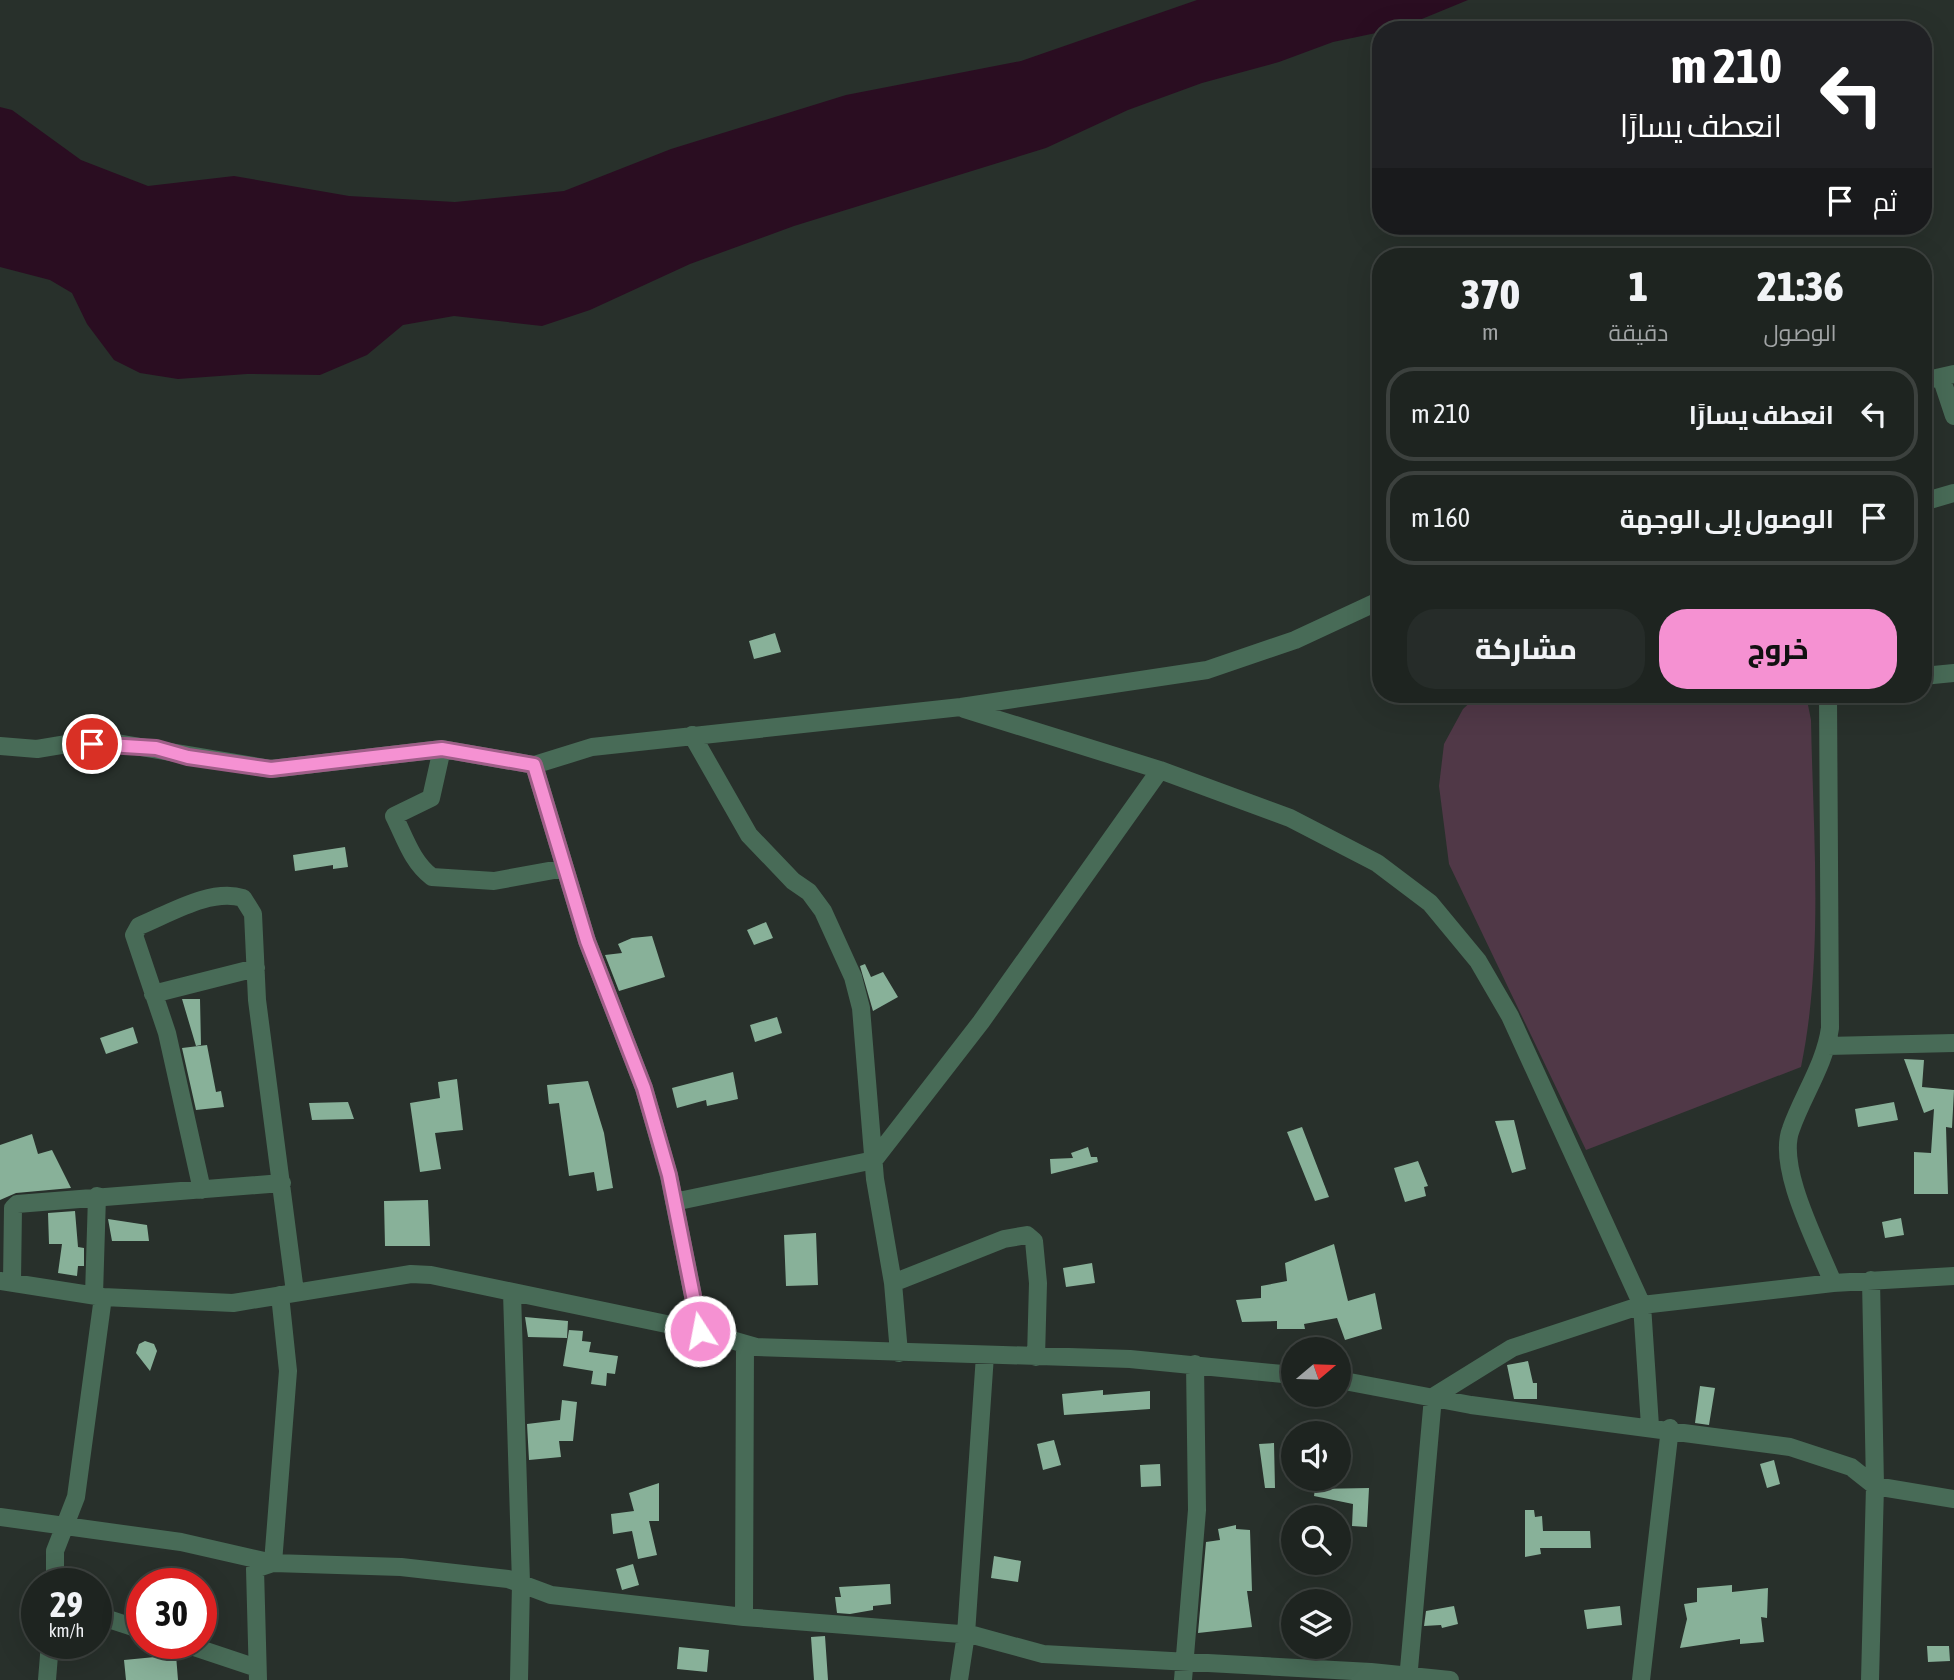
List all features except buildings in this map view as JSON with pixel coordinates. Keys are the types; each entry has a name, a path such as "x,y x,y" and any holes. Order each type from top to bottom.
{"street":[{"path":"1948,375 1954,416"},
{"path":"1932,499 1954,493"},
{"path":"0,746 37,749 66,744 117,743 271,769 442,749 534,765 592,747 692,734 961,708 1207,670 1295,639 1372,604"},
{"path":"1932,675 1954,673"},
{"path":"1828,703 1827,1046 1789,1132 1787,1158 1833,1283"},
{"path":"961,708 1160,770 1290,818 1377,863 1430,903 1478,961 1510,1016 1642,1305 1650,1426"},
{"path":"692,734 749,835 793,881 809,892 822,911 853,977 861,1008 874,1160 893,1283 898,1353"},
{"path":"442,749 431,798 394,816 418,864 426,872 432,877 494,881 565,868"},
{"path":"534,765 587,941 644,1088 674,1202 700,1331"},
{"path":"674,1202 874,1160 981,1022 1160,770"},
{"path":"202,1190 167,1033 135,930 207,899 231,895 243,898 253,914 256,968 282,1183 288,1293 288,1371 272,1563"},
{"path":"153,994 256,968"},
{"path":"1827,1046 1954,1043"},
{"path":"282,1183 29,1202 13,1208 6,1282 98,1296 233,1303 411,1274 431,1275 700,1331 745,1344 898,1353 1130,1359 1281,1374"},
{"path":"55,1568 55,1551 76,1497 98,1296 97,1196"},
{"path":"893,1283 1017,1234 1027,1235 1034,1241 1038,1283 1036,1357"},
{"path":"1433,1397 1512,1348 1642,1305 1833,1283 1954,1276"},
{"path":"1870,1680 1875,1486 1871,1280"},
{"path":"513,1293 521,1583 519,1680"},
{"path":"744,1617 745,1344"},
{"path":"960,1680 966,1634 985,1355"},
{"path":"1183,1680 1197,1510 1195,1364"},
{"path":"1351,1382 1433,1397 1670,1428 1811,1451 1850,1467 1875,1486 1954,1499"},
{"path":"1408,1678 1433,1397"},
{"path":"1641,1680 1670,1428"},
{"path":"0,1517 65,1523 181,1542 272,1563 401,1567 508,1578 551,1595 744,1617 966,1634 1043,1654 1450,1680"},
{"path":"217,1657 257,1674 255,1569 272,1563"},
{"path":"47,1680 49,1659"}],"shaded area":[{"path":"1197,0 1468,0 1417,21 1372,21 1372,34 1333,42 1279,62 1202,83 1128,110 1046,148 794,226 690,264 590,310 542,326 454,316 403,325 367,355 320,375 247,374 178,379 140,373 114,360 87,324 72,293 50,280 0,267 0,107 12,110 81,160 148,186 234,176 349,196 455,202 564,191 671,149 846,95 1021,61"},
{"path":"1469,703 1808,703 1811,720 1815,938 1813,982 1801,1067 1586,1150 1449,864 1439,786 1444,744 1463,709"}],"route":[{"path":"92,744 117,743 156,748 188,757 271,769 442,749 534,765 587,941 644,1088 669,1175 700,1331"}]}
